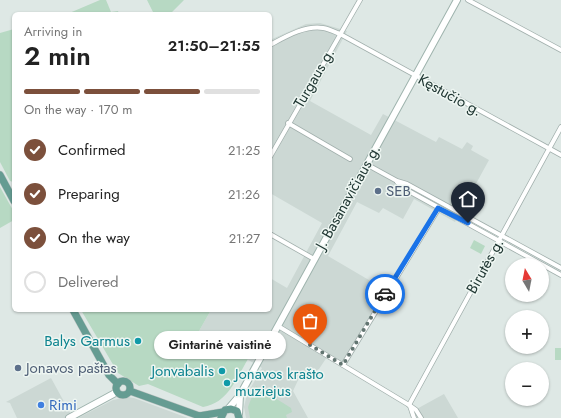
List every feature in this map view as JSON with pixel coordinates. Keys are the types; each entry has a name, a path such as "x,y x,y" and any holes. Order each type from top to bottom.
{"main road":[{"name":"J. Basanavičiaus g.","path":"224,413 240,395 457,0"},
{"path":"0,175 12,190"},
{"path":"74,312 109,376 118,384"},
{"path":"118,384 126,382 130,386 130,390"},
{"path":"117,392 118,384"},
{"path":"117,392 123,395 130,390"},
{"path":"130,390 202,417 234,410 239,416"},
{"path":"69,418 117,392"},
{"name":"J. Basanavičiaus g.","path":"239,416 240,395"}],"street":[{"name":"Turgaus g.","path":"272,153 360,0"},
{"path":"468,0 561,50"},
{"name":"Kęstučio g.","path":"272,45 295,33 309,28 322,27 340,34 561,155"},
{"path":"288,124 350,159"},
{"name":"Birutės g.","path":"410,405 561,127"},
{"path":"366,164 397,181 408,184 561,268"},
{"path":"397,181 405,189 438,208 561,275"},
{"path":"343,365 438,208"},
{"path":"272,235 314,259"},
{"path":"278,326 410,405 416,410 421,418"},
{"path":"410,405 414,418"}],"shaded area":[{"path":"320,23 347,31 310,101 371,135 383,114 436,142 439,137 462,149 467,142 473,146 471,150 489,160 455,222 414,199 403,219 383,208 379,213 357,202 328,256 391,293 344,367 327,357 319,369 304,378 300,376 293,391 308,418 246,418 244,407 247,394 262,368 199,331 210,312 272,312 272,279 287,288 322,223 272,194 272,39 306,24"},
{"path":"51,378 73,418 17,418 10,403 6,402"},
{"path":"444,394 458,418 417,418 413,411"},
{"path":"127,397 134,398 188,418 78,418 113,400"}],"green space":[{"path":"100,0 106,0 111,12 72,12"},
{"path":"147,0 184,0 172,12 153,12"},
{"path":"12,30 12,182 10,181 0,162 0,33"},
{"path":"0,187 12,208 12,221 0,228"},
{"path":"474,240 485,246 481,254 470,248"},
{"path":"82,312 210,312 199,331 248,359 235,382 225,395 212,405 203,407 148,384 139,386 118,373"},
{"path":"555,348 561,348 561,360 555,360"},
{"path":"256,386 291,408 292,412 286,415 287,418 250,418 248,407"}],"way so far":[{"path":"310,345 343,365 385,294"}],"place":[{"name":"SEB","path":"378,191"},
{"name":"Balys Garmus","path":"138,341"},
{"name":"Gintarinė vaistinė","path":"310,345"},
{"name":"Jonavos paštas","path":"18,368"},
{"name":"Jonvabalis","path":"222,371"},
{"name":"Jonavos krašto muziejus","path":"227,383"},
{"name":"Rimi","path":"41,405"}],"route":[{"path":"385,294 438,208 468,223"}]}
